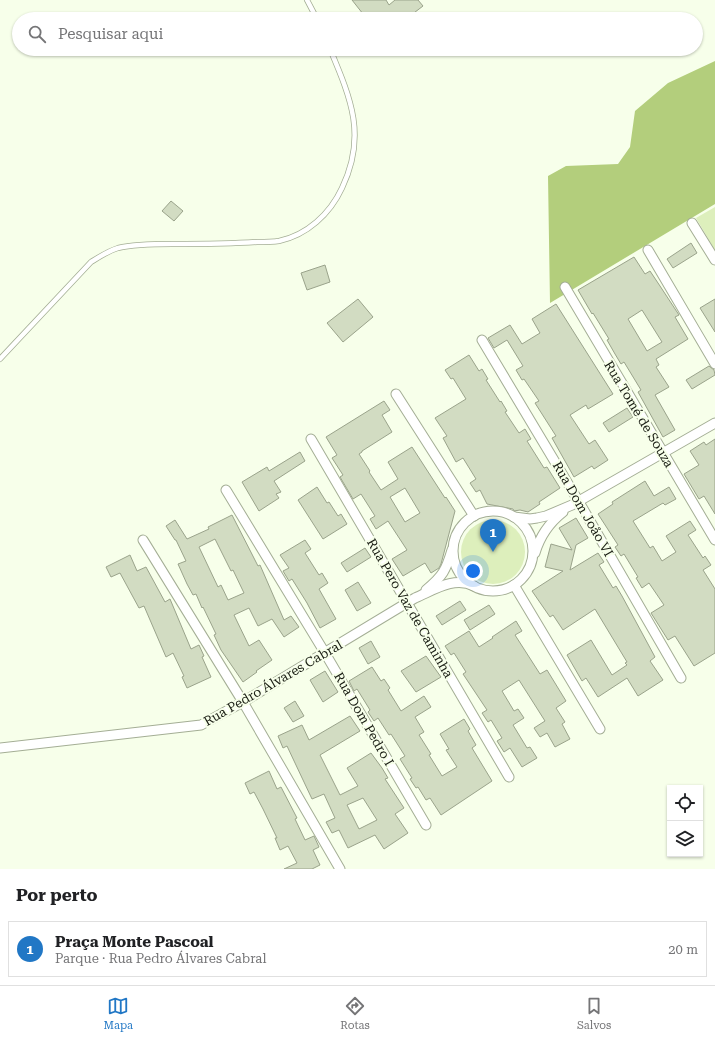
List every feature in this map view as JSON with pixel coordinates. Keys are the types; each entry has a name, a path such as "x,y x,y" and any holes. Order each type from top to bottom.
{"street":[{"path":"692,223 715,260"},
{"path":"648,250 715,364"},
{"name":"Rua Tomé de Souza","path":"565,287 715,540"},
{"name":"Rua Dom Joåo VI","path":"482,340 576,504 681,678"},
{"path":"396,394 474,516"},
{"path":"532,562 533,552 530,534 520,521 505,513 483,513 474,516 460,528 455,540 453,554 456,566 462,576 474,586 481,589 496,591 506,589 514,585 525,576 532,562 538,542 548,526 561,513 715,423"},
{"name":"Rua Pero Vaz de Caminha","path":"311,439 411,600 509,777"},
{"name":"Rua Dom Pedro I","path":"226,490 325,653 426,825"},
{"path":"512,516 530,519 537,518 576,504"},
{"path":"143,540 243,702 340,869"},
{"name":"Rua Pedro Álvares Cabral","path":"0,748 195,726 206,723 325,653 411,600 441,576 455,540"},
{"name":"Rua Pedro Álvares Cabral","path":"411,600 454,582 468,583 474,586"},
{"path":"514,585 600,729"}],"lane":[{"path":"307,0 313,12"},
{"path":"0,359 91,262 99,256 117,248 149,244 279,241 298,234 313,226 338,197 347,178 355,147 354,121 351,105 347,90 333,56"}],"green space":[{"path":"715,61 715,204 550,303 548,176 566,166 618,164 630,147 635,111 668,83"},
{"path":"715,207 715,250 696,218"},
{"path":"493,520 505,522 516,529 523,540 525,552 523,564 516,575 505,582 493,584 481,582 470,575 463,564 461,552 463,540 470,529 481,522"}],"building":[{"path":"352,0 386,0 389,5 395,0 418,0 423,6 415,12 361,12"},
{"path":"171,201 183,211 174,221 162,211"},
{"path":"691,243 697,253 673,268 667,259"},
{"path":"634,257 645,274 650,271 679,315 675,317 688,339 656,359 659,365 656,367 669,387 655,395 675,430 663,437 638,392 641,390 624,362 621,364 607,340 609,339 578,290","holes":["642,310 662,342 647,351 628,319"]},
{"path":"325,265 330,282 307,290 301,273"},
{"path":"358,299 373,317 343,342 327,323"},
{"path":"715,299 715,332 700,308"},
{"path":"556,304 613,394 588,409 586,405 570,415 589,444 595,440 608,460 594,469 592,466 574,477 552,438 556,436 535,403 539,401 516,370 523,366 507,340 494,348 488,338 510,325 522,344 540,333 532,319"},
{"path":"469,355 479,371 482,369 488,379 486,380 500,402 501,401 507,411 505,412 519,433 525,429 531,439 527,441 544,468 547,467 560,488 539,502 540,504 528,512 520,510 514,511 513,509 487,504 480,490 476,492 470,483 476,479 463,458 456,462 443,438 447,436 435,418 466,399 453,378 451,379 445,370"},
{"path":"709,366 714,370 715,375 692,389 686,380"},
{"path":"384,401 390,410 382,415 392,432 359,454 381,490 398,479 388,462 412,447 455,511 439,568 431,573 425,563 403,576 392,559 407,550 388,521 376,529 370,519 375,516 361,494 353,499 340,477 343,475 332,458 337,455 326,437","holes":["405,488 420,513 405,522 390,497"]},
{"path":"627,408 633,417 609,432 603,423"},
{"path":"715,439 715,514 704,496 699,499 684,474 699,465 690,451 704,442 706,445"},
{"path":"300,452 305,461 274,481 281,492 276,494 279,498 259,511 242,482 267,467 269,471"},
{"path":"645,481 654,496 669,487 676,499 665,505 663,503 633,521 650,548 653,546 662,561 676,552 666,536 690,521 696,530 688,535 703,558 705,556 711,565 703,570 715,589 715,653 694,666 675,636 668,640 651,613 664,605 649,583 642,588 636,578 638,577 624,554 621,556 615,547 618,545 598,514 613,504 612,502"},
{"path":"317,487 327,503 329,502 338,516 341,514 347,524 323,539 298,500"},
{"path":"232,515 258,566 260,565 284,620 291,616 299,627 284,637 272,619 258,626 249,608 234,615 249,646 259,640 272,660 243,682 221,650 214,635 216,634 203,607 202,608 196,594 193,595 187,584 178,564 186,561 176,540 166,526 175,520 187,539 209,529 208,527","holes":["215,539 231,571 233,570 244,593 228,600 221,585 218,587 199,547"]},
{"path":"576,518 588,538 576,545 570,570 598,553 604,562 599,565 613,588 616,586 655,657 650,661 663,680 638,696 627,678 598,697 586,678 582,681 567,655 591,640 612,675 627,665 625,663 627,662 595,609 563,630 553,615 550,617 532,591 563,571 545,567 551,544 572,550 559,528"},
{"path":"305,540 311,549 305,553 319,575 322,573 328,583 319,589 336,619 320,628 292,579 289,581 283,571 289,568 280,555"},
{"path":"365,548 371,557 347,572 341,563"},
{"path":"130,555 137,571 146,567 165,602 170,599 191,649 199,645 204,656 202,657 211,677 187,688 182,677 184,676 173,653 166,657 144,606 139,608 120,573 111,577 106,567"},
{"path":"358,582 371,603 357,611 345,590"},
{"path":"460,601 466,610 442,625 436,616"},
{"path":"489,605 495,614 470,630 464,620"},
{"path":"516,621 522,631 515,635 540,674 547,670 566,701 556,708 565,722 562,724 570,739 555,747 547,733 540,737 534,728 545,721 519,680 502,691 514,711 518,709 524,718 513,725 527,748 530,747 537,758 522,767 510,748 504,752 497,741 502,738 491,720 488,722 482,713 487,710 463,674 466,672 454,653 451,655 445,646 469,631 479,647"},
{"path":"371,641 380,657 368,664 359,648"},
{"path":"426,656 441,677 416,692 401,671"},
{"path":"372,667 381,681 384,679 390,688 388,690 401,711 424,696 431,707 415,717 424,732 419,735 442,776 457,767 446,750 449,749 440,734 464,719 470,729 468,731 476,745 472,748 492,781 441,815 430,798 426,800 418,787 416,788 410,779 412,778 400,759 405,756 391,734 389,735 378,718 374,721 368,712 370,710 357,689 354,691 349,681"},
{"path":"325,671 338,692 323,702 310,680"},
{"path":"295,701 304,716 293,722 284,708"},
{"path":"350,716 360,731 320,755 340,795 358,786 347,768 371,753 388,778 385,779 404,808 395,814 408,833 384,849 375,835 348,848 339,830 332,833 326,822 335,818 324,794 312,799 287,746 283,748 278,736 302,725 309,740","holes":["363,798 377,820 359,829 347,805"]},
{"path":"269,771 277,789 281,787 297,818 295,819 305,840 314,836 319,847 313,850 320,865 312,869 284,869 297,863 288,846 280,850 275,838 277,838 263,809 254,792 250,794 245,783"}],"place":[{"name":"Praça Monte Pascoal","path":"493,552"}]}
